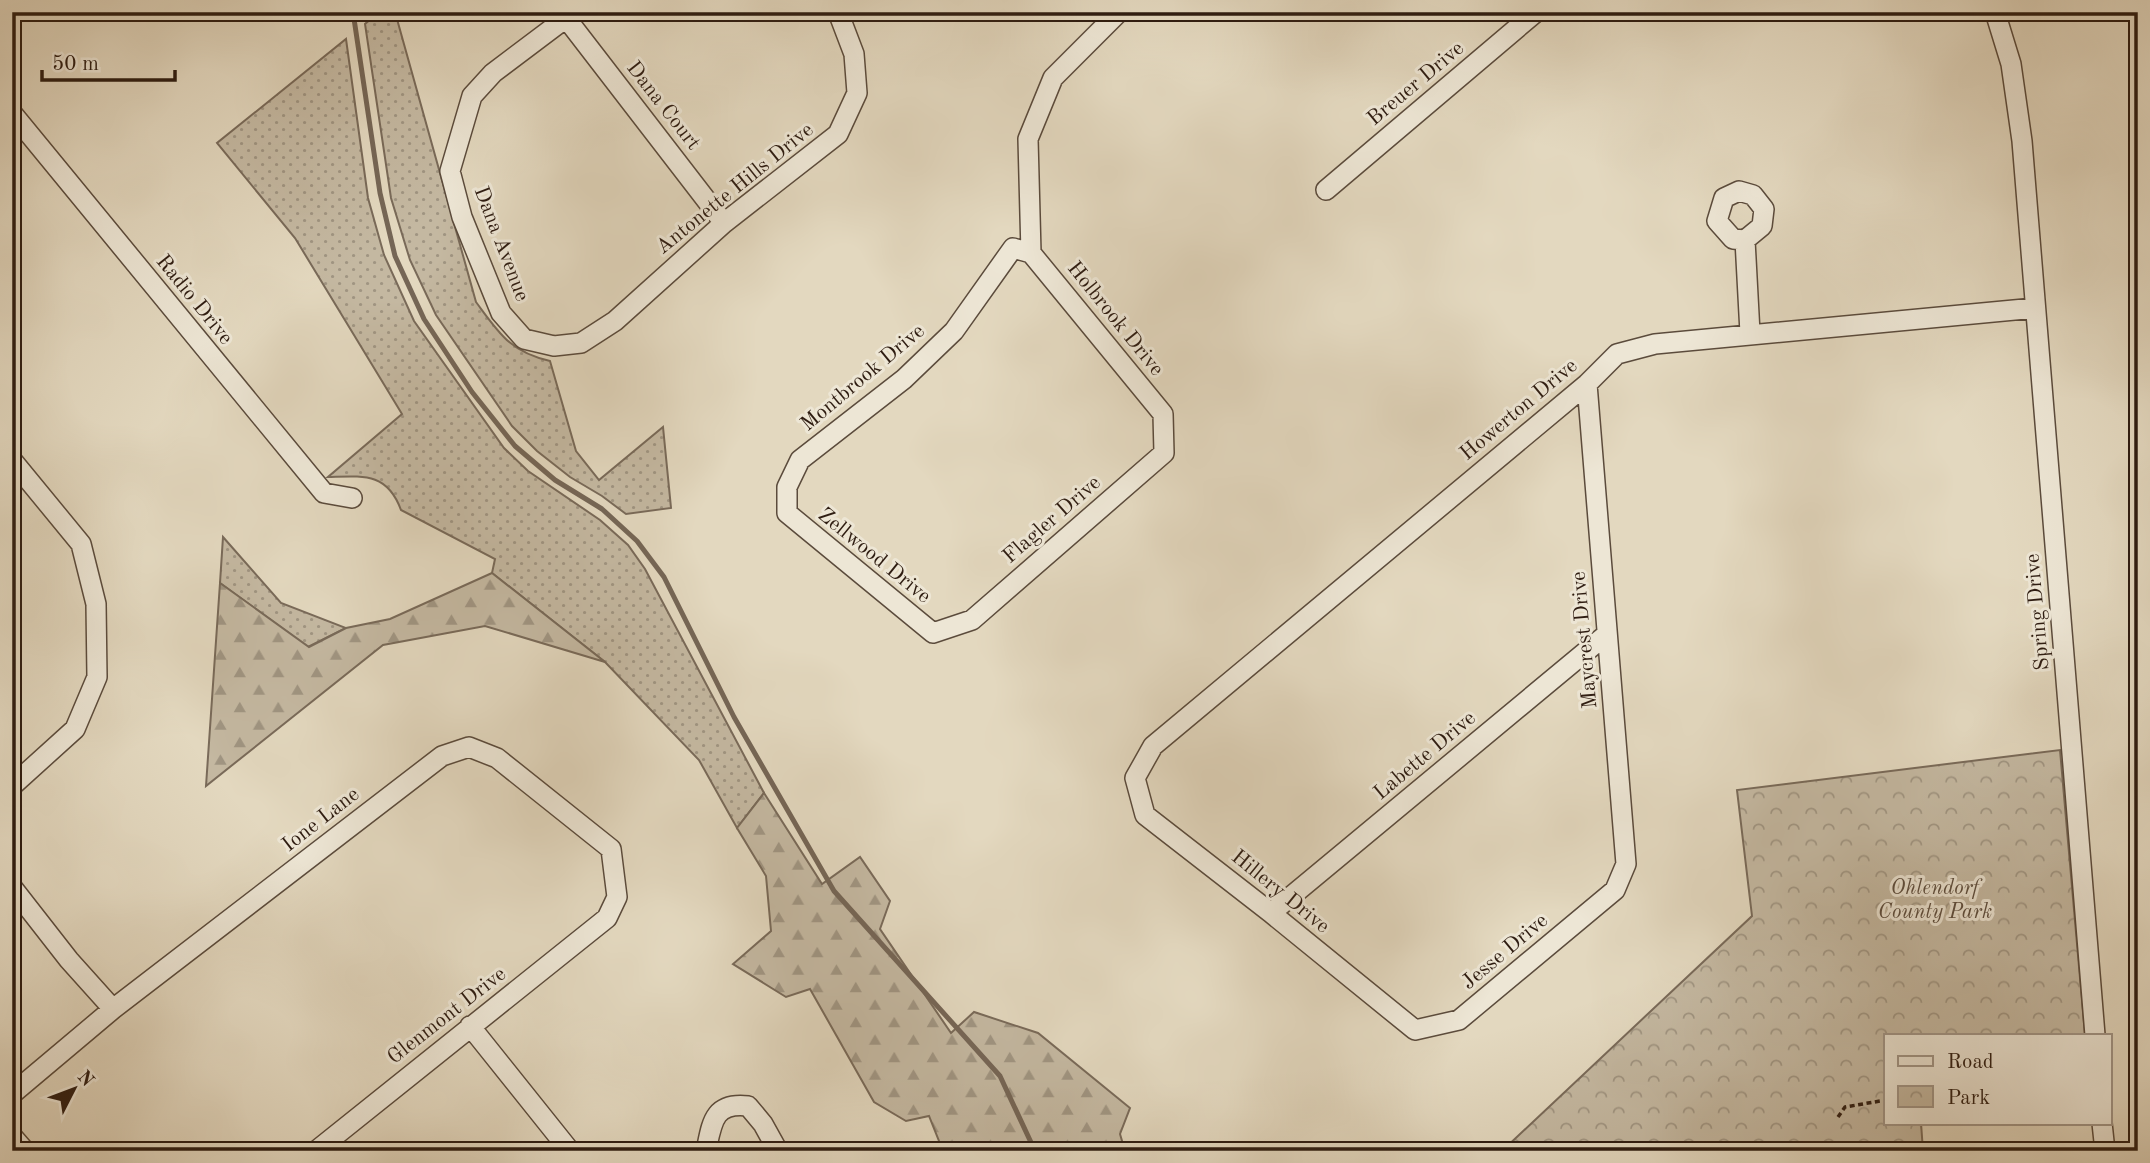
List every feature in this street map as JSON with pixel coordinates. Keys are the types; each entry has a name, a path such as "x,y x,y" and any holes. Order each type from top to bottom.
{"street":[{"name":"Antonette Hills Drive","path":"554,346 581,343 615,321 724,223 838,134 857,93 854,54 838,12"},
{"path":"1031,253 1028,139 1053,78 1119,12"},
{"name":"Breuer Drive","path":"1326,190 1535,12"},
{"name":"Spring Drive","path":"1995,12 2011,64 2018,100 2095,1034"},
{"name":"Dana Court","path":"570,15 724,223"},
{"name":"Dana Avenue","path":"554,346 524,339 501,313 462,217 450,171 472,96 493,73 570,15"},
{"name":"Radio Drive","path":"12,113 324,494 352,498"},
{"path":"1745,240 1750,333"},
{"name":"Montbrook Drive","path":"787,513 787,487 800,460 904,379 954,331 1013,248 1031,253"},
{"name":"Holbrook Drive","path":"1031,253 1163,414"},
{"name":"Howerton Drive","path":"1135,778 1153,746 1587,384 1616,354 1655,344 1750,333 2035,308"},
{"name":"Maycrest Drive","path":"1587,384 1626,864 1615,890"},
{"name":"Flagler Drive","path":"933,633 972,621 1164,453 1163,414"},
{"path":"12,460 81,544 96,604 97,677 75,729 12,786"},
{"name":"Zellwood Drive","path":"787,513 933,633"},
{"name":"Labette Drive","path":"1271,913 1607,634"},
{"name":"Ione Lane","path":"12,1094 113,1009 442,755 469,747 497,758 611,849 617,897 607,918"},
{"name":"Hillery Drive","path":"1135,778 1146,815 1415,1030"},
{"path":"12,887 69,960 113,1009"},
{"name":"Jesse Drive","path":"1415,1030 1458,1020 1615,890"},
{"name":"Glenmont Drive","path":"316,1151 607,918"},
{"path":"470,1026 570,1151"},
{"path":"706,1151 712,1121 719,1111 735,1104 748,1106 778,1151"},
{"path":"2102,1124 2105,1151"},
{"path":"12,1136 25,1151"}],"path":[{"path":"1838,1117 1844,1107 1884,1100"}],"green space":[{"path":"379,12 395,12 476,302 499,332 515,347 550,361 576,451 599,480 663,427 671,508 626,514 570,477 537,451 512,426 436,315 410,260 391,198 365,24"},
{"path":"346,39 368,198 384,255 414,321 504,448 528,471 600,520 628,545 645,569 764,793 737,828 699,760 605,662 492,573 495,559 401,510 389,489 381,483 363,477 328,477 402,414 295,238 217,143"},
{"path":"223,537 281,603 346,628 308,647 220,583"},
{"path":"492,573 605,662 485,626 383,645 206,786 220,583 309,647 346,628 390,619"},
{"name":"Ohlendorf County Park","path":"2060,750 2085,1034 1884,1034 1884,1124 1921,1124 1923,1151 1502,1151 1752,916 1737,790"},
{"path":"764,793 822,884 860,857 890,901 880,929 951,1033 974,1012 1038,1033 1130,1108 1120,1134 1125,1151 943,1151 929,1116 906,1121 874,1102 810,989 786,997 733,964 771,931 766,876 737,828"}],"waterway":[{"path":"353,12 380,193 395,256 424,319 472,392 515,446 555,480 602,509 637,541 664,577 734,717 834,891 1000,1076 1035,1151"}]}
